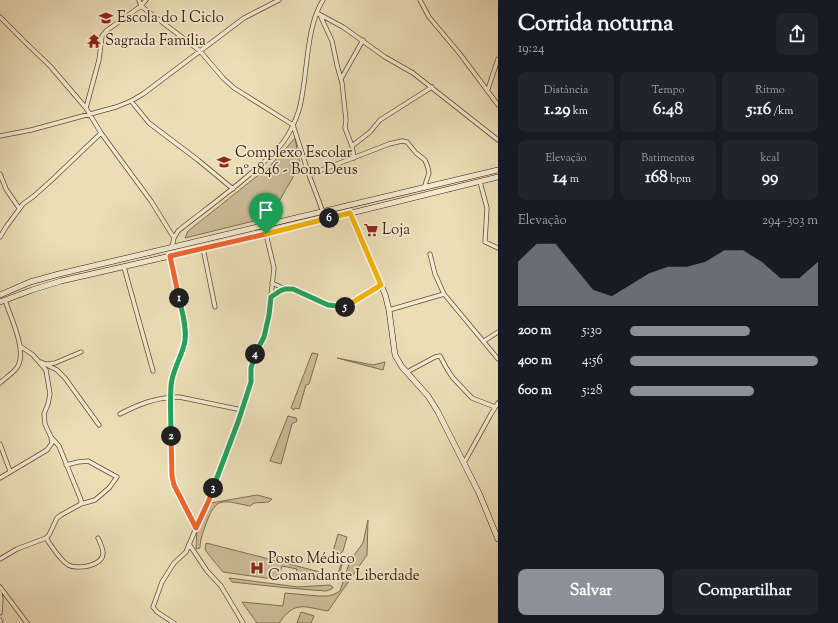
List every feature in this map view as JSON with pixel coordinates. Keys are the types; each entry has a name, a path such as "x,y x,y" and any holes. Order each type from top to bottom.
{"street":[{"path":"140,0 141,6 200,51 223,78 234,88 293,125 323,212"},
{"path":"86,108 99,60 102,36 106,31 141,6 146,0"},
{"path":"0,136 31,130 116,107 131,101 143,94 244,18 279,0"},
{"path":"172,247 174,238 178,231 233,189 276,151 286,138 299,109 312,30 318,14 319,2 323,0"},
{"path":"420,0 429,17 488,89 498,105"},
{"path":"318,14 363,40 385,57 413,73 498,140"},
{"path":"318,14 332,41 340,79 346,120 345,128 352,146 354,158"},
{"path":"0,16 26,44 50,66 86,108 101,133 151,200 174,238"},
{"path":"340,79 363,40"},
{"path":"488,89 498,59"},
{"path":"352,146 370,132 380,120 432,87"},
{"path":"131,101 149,123 233,189"},
{"path":"0,237 19,208 54,178 101,133"},
{"path":"309,175 389,144 402,141 407,142 416,153 425,160 429,173 424,188"},
{"path":"0,295 30,282 59,274 498,170"},
{"path":"0,174 6,189 19,208"},
{"path":"0,383 18,366 21,358 20,346 3,301 61,281 266,234 498,177"},
{"path":"480,182 487,208 485,242 498,248"},
{"path":"350,213 381,285 389,310 395,354 402,367 428,396 438,412 479,493 498,539"},
{"path":"174,623 157,612 153,607 162,582 174,563 186,552 209,500 251,382 251,368 264,337 269,315 274,268 266,234"},
{"path":"203,248 215,307"},
{"path":"430,254 435,274 444,294 498,359"},
{"path":"170,256 185,328 185,342 172,378 171,387 172,397 170,405 172,476 174,485 196,528"},
{"path":"124,267 152,371"},
{"path":"272,283 285,289"},
{"path":"271,297 277,292 285,289 293,289 328,305 345,307 381,285"},
{"path":"389,310 444,294"},
{"path":"484,341 498,332"},
{"path":"20,346 40,361 57,370 65,378 99,426"},
{"path":"46,364 55,363 81,352"},
{"path":"407,372 435,357 440,356 453,378 472,398 495,407"},
{"path":"0,478 47,450 52,443 44,419 50,399 49,379 46,370 40,361"},
{"path":"120,414 141,403 172,397 179,397 242,410"},
{"path":"464,463 498,403"},
{"path":"51,437 59,446 81,500 81,504"},
{"path":"0,444 10,471"},
{"path":"0,559 17,549 46,538 57,518 81,504 88,503 102,496 117,477 88,461 66,465"},
{"path":"46,538 60,558 68,565 76,568 98,562 102,558 103,553 98,538"},
{"path":"189,544 207,572 221,586 243,623"},
{"path":"0,588 27,623"},
{"path":"0,593 0,613"}],"shaded area":[{"path":"295,138 300,165 270,217 185,238 188,231 271,165"},
{"path":"312,353 318,354 309,384 306,385 299,409 295,408 294,410 291,408"},
{"path":"337,358 373,365 385,362 383,370"},
{"path":"288,416 296,418 297,421 292,424 281,464 270,461"},
{"path":"257,495 272,499 269,502 254,503 250,506 227,502 217,504 213,508 210,515 202,536 200,548 196,549 197,530 211,503"},
{"path":"368,520 367,555 328,611 300,607 290,611 279,623 257,623 242,602 283,606 285,593 328,596 340,591 350,561 363,543"},
{"path":"338,534 347,537 343,551 340,554 333,552"},
{"path":"206,543 332,575 337,574 343,560 339,576 335,579 294,581 297,569 282,566 279,576 280,580 223,572 205,550"},
{"path":"229,578 298,587 330,585 333,587 332,589 326,591 288,588 232,582"},
{"path":"301,612 314,616 311,623 297,623"}],"place":[{"name":"Escola do I Ciclo","path":"106,18"},
{"name":"Sagrada Família","path":"94,41"},
{"name":"Complexo Escolar nº 1846 - Bom Deus","path":"224,162"},
{"name":"Loja","path":"371,230"},
{"name":"Posto Médico Comandante Liberdade","path":"257,568"}],"route":[{"path":"350,213 381,285 345,307 328,305 293,289 285,289 277,292 271,297 264,337 257,350 251,368 251,382 209,500 196,528 174,485 172,476 170,405 170,400 172,397 171,387 172,378 185,342 185,328 170,256 266,234 350,213"}]}
